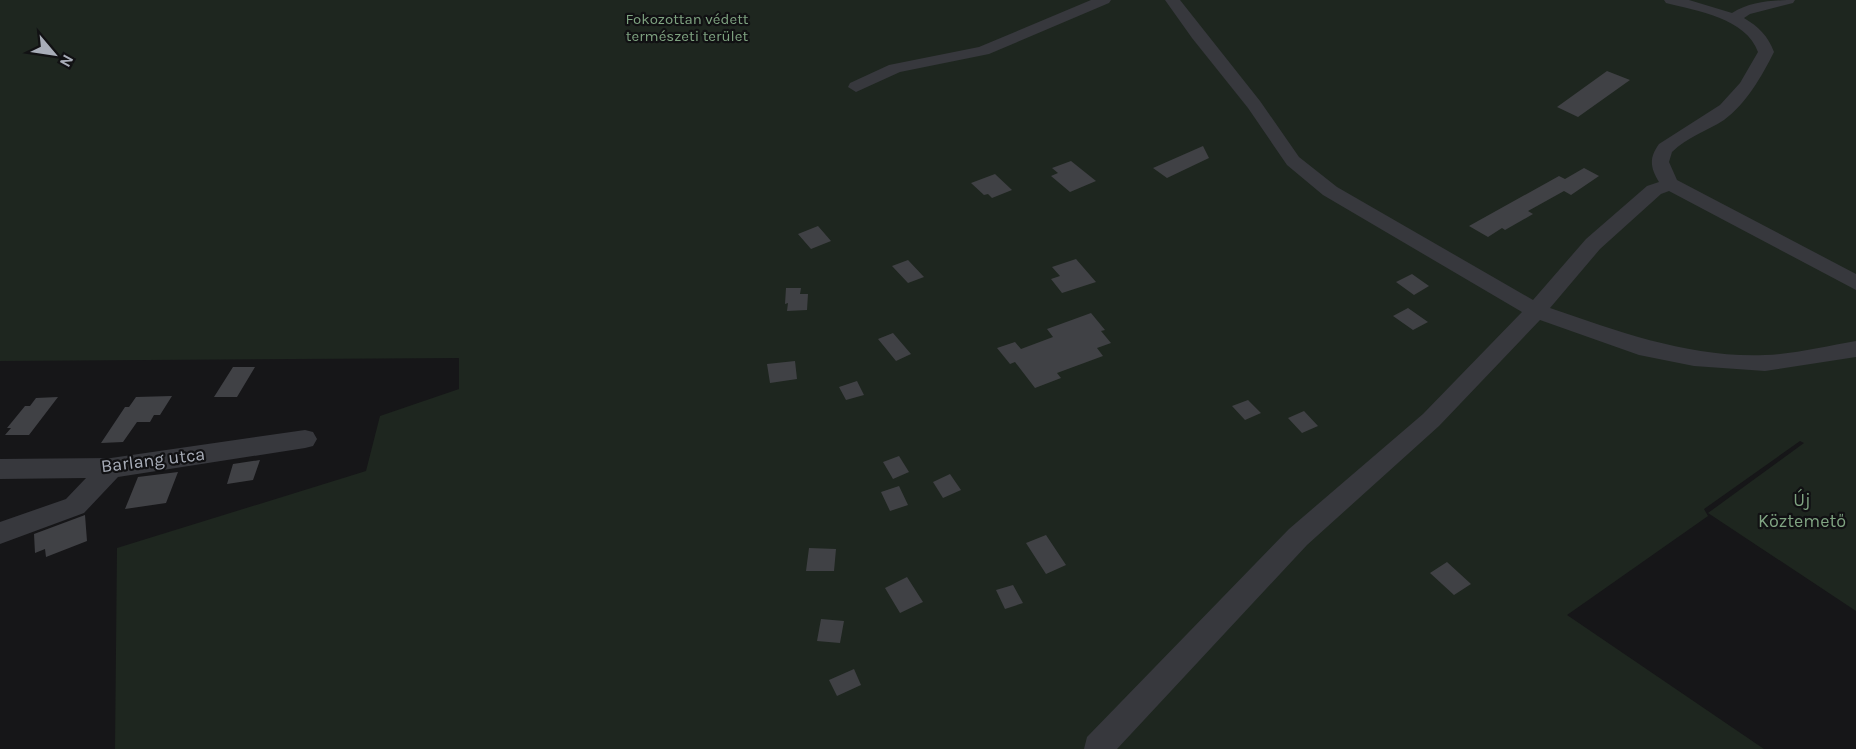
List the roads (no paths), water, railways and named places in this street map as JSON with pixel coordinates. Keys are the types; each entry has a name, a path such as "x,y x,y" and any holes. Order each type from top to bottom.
{"street":[{"path":"856,87 895,68 983,51 1104,0"},
{"path":"1172,0 1197,35 1254,105 1293,161 1330,191 1536,311 1647,349 1694,358 1765,363 1856,349"},
{"path":"1671,0 1734,18 1759,37 1765,45 1766,52 1734,102 1718,116 1679,137 1661,154 1664,174 1670,184 1856,283"},
{"path":"1734,18 1745,11 1788,0"},
{"path":"1099,749 1098,747 1298,537 1431,420 1536,311 1593,244 1654,190 1670,184"},
{"name":"Barlang utca","path":"0,469 111,468 305,438"},
{"path":"0,533 75,506 111,468"}],"park label":[{"name":"Fokozottan védett természeti terület","path":"687,28"},
{"name":"Új Köztemető","path":"1802,510"}]}
